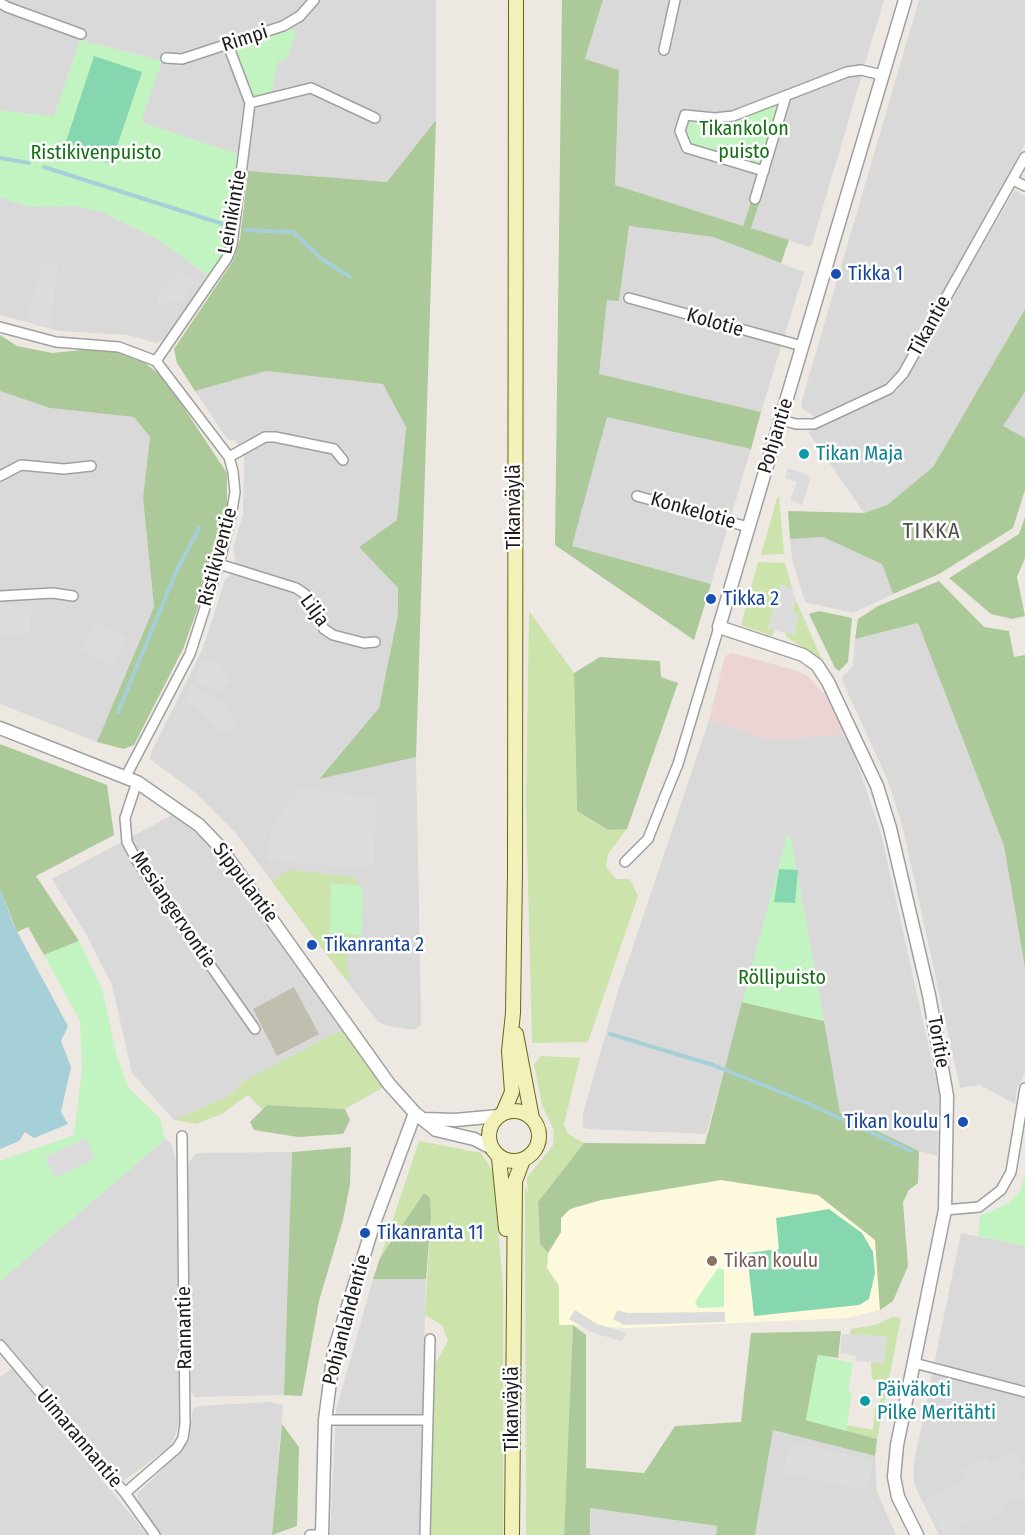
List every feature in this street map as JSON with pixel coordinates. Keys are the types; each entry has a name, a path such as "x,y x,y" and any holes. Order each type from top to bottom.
{"main road":[{"name":"Tikanväylä","path":"501,1115 512,1092 509,1051 513,1013 516,0"},
{"name":"Tikanväylä","path":"513,1013 532,1118"},
{"path":"518,1111 532,1118 539,1133 539,1144 531,1156 514,1162 495,1153 489,1140 491,1127 501,1115 518,1111"},
{"name":"Tikanväylä","path":"495,1153 512,1282"},
{"name":"Tikanväylä","path":"512,1535 512,1282 515,1181 523,1160"}],"street":[{"name":"Rimpi","path":"166,58 182,59 283,26 300,16 314,0"},
{"path":"664,50 675,0"},
{"name":"Pohjantie","path":"625,862 638,851 652,831 678,764 905,0"},
{"path":"0,3 7,8 81,34"},
{"name":"Leinikintie","path":"156,361 227,258 232,245 250,103 228,45"},
{"path":"764,171 696,153 687,148 680,135 681,122 685,115 715,118 733,116 847,72 861,70 882,75"},
{"path":"250,103 311,88 375,118"},
{"path":"755,200 786,96"},
{"name":"Tikantie","path":"781,420 796,424 814,424 889,389 903,374 1025,157"},
{"path":"1013,180 1025,186"},
{"name":"Kolotie","path":"629,298 802,346"},
{"path":"0,327 56,342 119,347 156,361"},
{"name":"Ristikiventie","path":"131,780 190,654 219,564 234,492 233,472 229,457 156,361"},
{"path":"229,457 265,436 334,449 343,460"},
{"path":"0,476 21,465 64,469 92,466"},
{"name":"Konkelotie","path":"637,496 748,527"},
{"name":"Lilja","path":"219,564 296,588 305,594 324,629 333,635 364,643 375,642"},
{"path":"0,596 53,593 73,596"},
{"name":"Toritie","path":"719,627 796,652 817,665 846,716 877,786 890,828 939,1046 947,1096 945,1210 897,1444 894,1477 898,1497 917,1535"},
{"name":"Sippulantie","path":"0,728 131,780 199,825 220,847 389,1084 419,1116 436,1130 474,1139 495,1153"},
{"name":"Mesiangervontie","path":"131,780 125,818 127,842 137,861 255,1029"},
{"path":"945,1210 979,1207 1001,1190 1011,1172 1025,1088"},
{"path":"419,1116 455,1120 501,1115"},
{"name":"Pohjanlahdentie","path":"322,1535 328,1385 341,1326 373,1226 419,1116"},
{"name":"Rannantie","path":"125,1493 177,1448 183,1438 185,1424 182,1136"},
{"path":"425,1535 430,1339"},
{"name":"Uimarannantie","path":"0,1345 125,1493 155,1535"},
{"path":"915,1363 1025,1392"},
{"path":"325,1420 428,1420"},
{"path":"310,1535 322,1535"}],"shaded area":[{"path":"0,0 436,0 436,120 387,182 236,170 237,154 141,122 161,61 80,40 54,116 0,111"},
{"path":"603,0 884,0 812,244 809,247 751,228 759,201 752,199 743,226 615,185 619,70 585,60"},
{"path":"919,0 1025,0 1025,144 899,371 884,385 814,417 802,408 802,400"},
{"path":"1015,190 1025,196 1025,309 933,467 887,505 864,513 808,432 898,390"},
{"path":"0,197 29,206 76,206 102,212 156,238 209,276 166,339 156,343 128,335 60,331 0,315"},
{"path":"629,226 713,237 804,272 761,412 599,374 607,299 619,300"},
{"path":"42,264 58,264 51,326 44,327 31,323 33,317 27,314"},
{"path":"180,270 195,279 183,301 158,304 157,291 161,288 171,289 166,284 169,277 174,280"},
{"path":"266,371 384,384 406,427 397,520 359,547 398,588 398,614 379,708 319,778 416,757 421,1025 415,1030 378,1022 234,831 197,794 150,759 203,648 225,580 231,574 235,560 233,549 243,514 244,457 236,441 227,439 195,391"},
{"path":"0,391 50,408 134,417 150,437 143,498 154,607 97,742 0,704"},
{"path":"1025,392 1025,438 1002,426"},
{"path":"607,416 751,449 711,584 572,546"},
{"path":"788,468 808,475 810,481 802,505 790,500 797,482 785,478"},
{"path":"823,537 882,564 893,594 853,613 805,602 792,559 790,539"},
{"path":"780,585 792,588 796,600 792,613 799,616 794,635 768,628"},
{"path":"32,604 29,633 0,635 0,605"},
{"path":"96,623 127,638 114,666 79,650"},
{"path":"918,623 1004,846 1025,968 1025,1073 1017,1089 1015,1104 980,1085 960,1088 902,824 888,781 841,678 853,666 855,639"},
{"path":"732,653 798,671 809,677 830,701 847,734 771,740 709,720 725,656"},
{"path":"217,658 231,683 224,687 226,692 221,694 195,682 203,661"},
{"path":"192,686 228,705 238,727 222,735 193,706 184,701"},
{"path":"709,720 771,740 847,734 881,833 939,1093 937,1156 919,1151 840,1113 790,835 706,1134 587,1129 583,1126 583,1114 619,988"},
{"path":"300,787 377,798 373,870 266,860 272,824"},
{"path":"174,814 217,851 343,1029 244,1081 228,1096 174,1120 132,1073 112,985 87,936 52,879"},
{"path":"294,987 319,1034 277,1056 253,1009"},
{"path":"85,1138 95,1159 55,1178 45,1157"},
{"path":"165,1139 172,1145 176,1160 179,1425 171,1446 123,1481 0,1338 0,1281"},
{"path":"292,1152 284,1395 195,1397 191,1391 188,1163 196,1153"},
{"name":"Tikan koulu","path":"721,1180 818,1195 875,1240 880,1310 847,1318 628,1328 559,1325 559,1286 547,1268 548,1253 561,1232 561,1218 570,1209 601,1200"},
{"path":"961,1233 1025,1246 1025,1535 939,1535 914,1484 914,1462"},
{"path":"373,1279 426,1279 419,1535 330,1535 336,1410"},
{"path":"575,1310 597,1324 627,1333 622,1341 593,1333 569,1319"},
{"path":"618,1310 627,1313 725,1312 725,1322 624,1325 613,1319"},
{"path":"842,1334 887,1336 884,1364 855,1361 856,1356 840,1353"},
{"path":"12,1368 147,1535 0,1535 0,1377"},
{"path":"270,1402 283,1405 272,1535 162,1535 139,1507 137,1494 181,1451 188,1440 193,1410 198,1406"},
{"path":"773,1430 875,1456 877,1492 896,1535 755,1535"},
{"path":"790,1443 873,1460 867,1490 784,1473"},
{"path":"1014,1450 1025,1470 1019,1473 1022,1479 1025,1478 1025,1498 1018,1501 1016,1498 1003,1505 1005,1510 982,1522 979,1517 958,1528 961,1535 943,1535 924,1500 965,1478 961,1470 985,1457 989,1463"},
{"path":"590,1508 717,1526 716,1535 590,1535"}],"green space":[{"path":"562,0 603,0 585,59 619,70 615,185 743,226 752,199 760,201 751,228 789,240 781,263 713,237 629,226 619,301 607,300 599,374 761,412 751,449 607,417 572,546 711,584 694,640 555,545"},
{"path":"291,29 297,32 285,60 278,62 271,92 254,97 234,48"},
{"name":"Ristikivenpuisto","path":"80,40 162,61 141,122 237,154 229,237 223,256 209,276 156,238 102,212 76,206 29,207 0,197 0,111 54,116"},
{"path":"94,56 142,72 111,164 64,148"},
{"name":"Tikankolon puisto","path":"773,106 778,109 759,166 692,147 687,141 685,130 687,119 716,124 737,120"},
{"path":"436,120 416,757 319,779 379,708 398,614 398,588 359,547 397,520 406,427 383,384 266,371 195,391 177,363 174,349 233,261 240,239 248,171 387,182"},
{"path":"1025,309 1025,392 1003,426 1025,438 1025,490 1013,528 939,574 893,594 882,564 823,537 790,539 788,511 864,513 887,505 933,467"},
{"path":"0,335 17,346 52,353 82,350 116,352 145,363 164,378 227,473 227,509 213,566 183,649 134,745 124,749 97,742 154,607 143,498 150,437 134,417 50,408 0,391"},
{"path":"779,496 784,554 761,555 777,498"},
{"path":"1025,517 1025,558 1017,577 1025,616 1012,619 991,614 949,578 1019,534"},
{"path":"758,562 785,563 792,588 781,585 768,628 775,630 772,636 741,625"},
{"path":"939,581 984,627 1009,631 1014,657 1025,655 1025,968 1004,846 918,623 855,639 858,619 878,606"},
{"path":"796,600 823,662 786,636 786,633 794,634 799,616 792,613"},
{"path":"529,611 574,673 577,811 608,830 627,829 608,854 606,867 616,879 630,879 638,896 588,1042 532,1043 526,805"},
{"path":"819,611 852,618 848,662 839,671 835,668 809,614"},
{"path":"600,657 660,661 661,677 678,683 627,829 608,830 577,811 574,673"},
{"path":"0,744 107,785 114,835 36,876 79,941 44,955 28,927 17,932 0,889"},
{"name":"Röllipuisto","path":"790,834 824,1021 742,1002 787,836"},
{"path":"779,869 798,870 795,903 774,902"},
{"path":"288,870 354,877 359,885 331,884 330,933 362,935 347,952 347,969 350,977 346,980 272,882"},
{"path":"331,884 359,885 363,890 362,935 330,933"},
{"path":"79,941 102,989 116,1053 128,1087 160,1118 165,1139 0,1281 0,1161 74,1135 82,1070 80,1021 44,955"},
{"path":"742,1002 824,1021 840,1113 919,1151 918,1183 909,1190 903,1202 908,1266 893,1301 880,1310 875,1240 818,1195 721,1180 601,1200 570,1209 561,1218 561,1232 548,1253 540,1244 538,1202 584,1143 705,1144"},
{"path":"343,1029 384,1087 345,1109 267,1105 262,1109 248,1095 222,1114 196,1124 174,1120 228,1096 244,1081"},
{"path":"541,1056 580,1058 564,1124 568,1134 584,1143 538,1202 540,1244 548,1253 547,1268 559,1286 559,1325 573,1325 564,1535 526,1535 525,1187 528,1194 527,1178 553,1145 554,1130 542,1105 534,1064"},
{"path":"267,1105 345,1109 350,1120 343,1134 298,1137 254,1130 250,1122"},
{"path":"419,1141 481,1153 493,1172 503,1285 503,1535 429,1535 434,1366 448,1341 442,1325 425,1315 431,1217 424,1193 380,1258"},
{"path":"351,1147 350,1184 343,1220 319,1301 302,1396 284,1395 292,1152"},
{"path":"1025,1176 1025,1246 978,1236 980,1216 1007,1204 1020,1191"},
{"path":"424,1193 430,1198 431,1217 426,1279 373,1279 380,1258"},
{"path":"829,1209 862,1233 873,1252 875,1273 869,1299 859,1305 754,1316 747,1253 779,1249 776,1218"},
{"path":"718,1268 724,1270 724,1307 698,1308 695,1302"},
{"path":"892,1317 901,1318 877,1439 846,1431 846,1425 873,1430 875,1408 878,1409 884,1382 872,1379 871,1363 884,1363 887,1337 850,1335 851,1329 875,1325"},
{"path":"573,1325 586,1335 586,1468 644,1473 675,1426 741,1422 751,1333 841,1331 838,1358 818,1355 806,1420 877,1439 875,1456 773,1430 755,1535 716,1535 717,1526 590,1508 590,1535 564,1535"},
{"path":"818,1355 853,1363 848,1392 852,1393 846,1431 806,1420"},
{"path":"282,1424 299,1447 297,1526 272,1535"}],"water":[{"path":"0,889 14,926 68,1026 61,1041 71,1067 61,1112 68,1124 34,1138 25,1132 19,1141 0,1149"}],"waterway":[{"path":"0,158 29,163"},
{"path":"44,167 226,225"},
{"path":"246,230 293,232 323,260 350,277"},
{"path":"118,712 176,572 199,528"},
{"path":"610,1034 713,1065 798,1099 911,1151"}],"place":[{"name":"Tikka 1","path":"836,274"},
{"name":"Tikan Maja","path":"804,454"},
{"name":"Tikka 2","path":"711,599"},
{"name":"Tikanranta 2","path":"312,945"},
{"name":"Tikan koulu 1","path":"963,1122"},
{"name":"Tikanranta 11","path":"365,1233"},
{"name":"Tikan koulu","path":"712,1261"},
{"name":"Päiväkoti Pilke Meritähti","path":"865,1401"}],"district":[{"name":"TIKKA","path":"932,532"}]}
